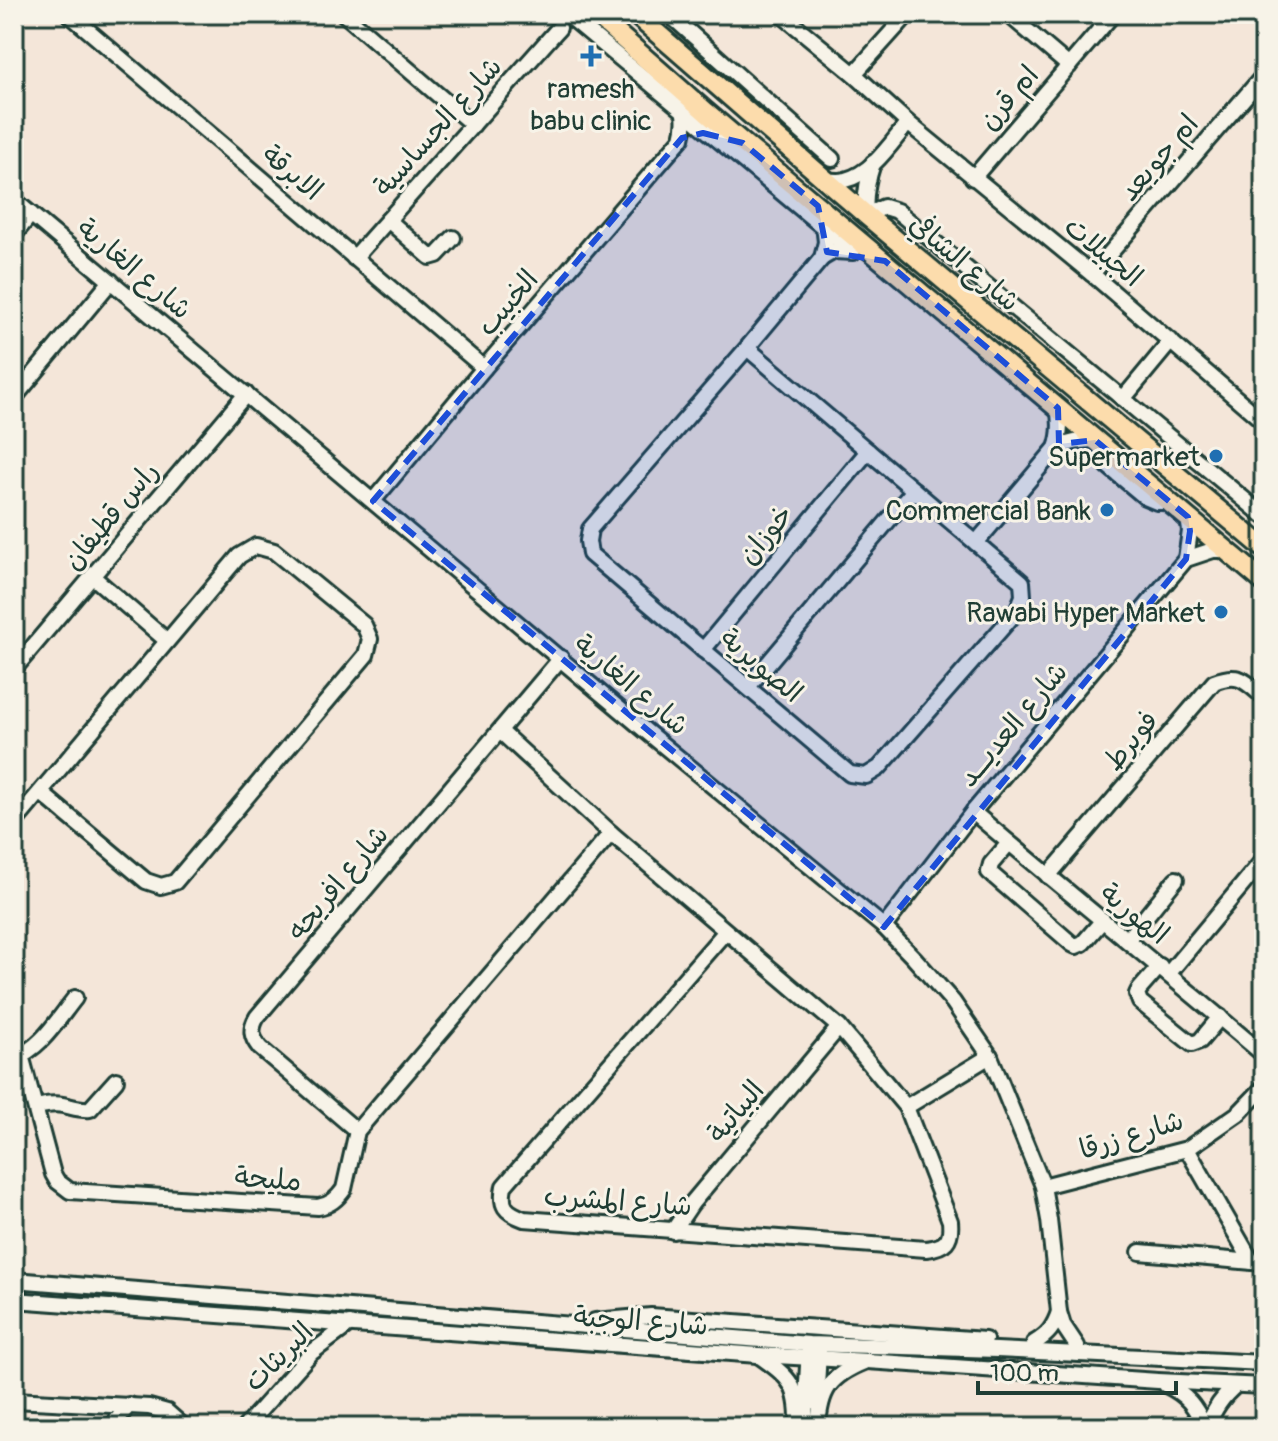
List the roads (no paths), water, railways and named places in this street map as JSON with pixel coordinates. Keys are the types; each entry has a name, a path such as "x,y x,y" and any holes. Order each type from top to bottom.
{"main road":[{"name":"شارع الشافي","path":"595,14 743,143 1264,582"},
{"name":"شارع الشافي","path":"635,14 866,215 1264,548"}],"street":[{"name":"الابرقة","path":"69,14 484,368"},
{"path":"344,14 473,125"},
{"path":"569,14 852,251"},
{"path":"669,14 832,159"},
{"name":"الجبيلات","path":"781,14 1264,422"},
{"path":"854,74 908,14"},
{"path":"1008,14 1069,66"},
{"name":"ام قرن","path":"973,178 1113,14"},
{"name":"شارع الجساسية","path":"354,258 559,28"},
{"path":"717,86 732,69"},
{"name":"ام جويعد","path":"1092,274 1264,75"},
{"path":"677,86 685,112 682,138"},
{"path":"825,180 843,181 860,175 908,123"},
{"name":"شارع الشافي","path":"682,138 696,133 743,143"},
{"name":"الخبيب","path":"373,501 682,138"},
{"path":"873,163 867,180 866,215 884,207 897,211 1264,516"},
{"name":"شارع الغارية","path":"14,200 884,927 914,958 953,1002 990,1056 1043,1186 1059,1312 1063,1325 1077,1346"},
{"path":"818,206 826,230 822,258"},
{"path":"14,235 31,214"},
{"path":"388,220 430,257 437,255 453,238"},
{"path":"822,258 834,251 852,251 885,261"},
{"name":"الصويرية","path":"747,348 1022,582 1023,596 1017,611 879,768 866,776 850,774 703,650 590,554 588,541 590,529 822,258"},
{"path":"14,398 111,281"},
{"path":"1123,399 1171,341"},
{"path":"1077,392 1091,373"},
{"name":"راس قطيفان","path":"14,669 246,394"},
{"path":"976,543 1056,448 1060,437 1058,408"},
{"path":"1056,448 1074,441 1098,442"},
{"name":"خوزان","path":"703,650 868,451"},
{"path":"748,687 914,490"},
{"path":"1188,517 1190,531 1186,559 1213,550 1227,550"},
{"path":"14,823 166,640 239,556 256,546 274,551 364,625 370,639 366,655 175,882 161,886 146,881 40,792"},
{"name":"شارع العديـــد","path":"884,927 973,812 1186,559"},
{"path":"92,576 166,640"},
{"name":"شارع افريحه","path":"357,1131 260,1048 254,1040 253,1024 561,658"},
{"name":"فويرط","path":"1048,876 1214,682 1227,677 1241,678 1264,697"},
{"name":"شارع المشرب","path":"500,731 611,833 839,1027 906,1107 950,1221 951,1232 946,1243 926,1249 673,1231 524,1219 504,1208 504,1186 726,931"},
{"name":"الهورية","path":"973,812 1264,1055"},
{"name":"مليحة","path":"14,1039 53,1174 70,1191 326,1206 344,1189 357,1131 611,833"},
{"path":"1009,843 991,864 989,872 1072,944 1083,943 1103,920"},
{"path":"1220,1017 1200,1041 1192,1044 1140,1002 1137,994 1164,970 1264,859"},
{"path":"1127,940 1176,879"},
{"path":"18,1057 47,1033 75,998"},
{"name":"البياتية","path":"673,1231 692,1203 839,1027"},
{"path":"906,1107 990,1056"},
{"path":"36,1107 64,1105 74,1109 90,1109 116,1080"},
{"name":"شارع زرقا","path":"1043,1186 1187,1149 1239,1113 1264,1087"},
{"path":"1187,1149 1258,1262"},
{"path":"1140,1252 1258,1262"},
{"name":"شارع الوجبة","path":"14,1280 569,1325 814,1351 867,1361 1264,1386"},
{"name":"شارع الوجبة","path":"14,1300 758,1355 814,1351 997,1350 1237,1361"},
{"path":"1034,1343 1046,1336 1055,1325 1059,1312"},
{"name":"شارع الوجبة","path":"569,1325 651,1316 1107,1347 1264,1363"},
{"name":"البريثات","path":"245,1427 311,1353 350,1324"},
{"path":"805,1427 814,1351"},
{"path":"814,1351 816,1427"},
{"path":"758,1355 780,1371 792,1387 798,1406 798,1427"},
{"path":"816,1427 827,1387 842,1372 867,1361"},
{"path":"1158,1381 1179,1392 1196,1408 1206,1427"},
{"path":"1206,1427 1223,1397 1236,1385"},
{"path":"14,1400 149,1407 167,1412 184,1427"},
{"path":"111,1427 129,1405"}],"place":[{"name":"ramesh babu clinic","path":"591,56"},
{"name":"Supermarket","path":"1216,456"},
{"name":"Commercial Bank","path":"1107,510"},
{"name":"Rawabi Hyper Market","path":"1221,612"}]}
